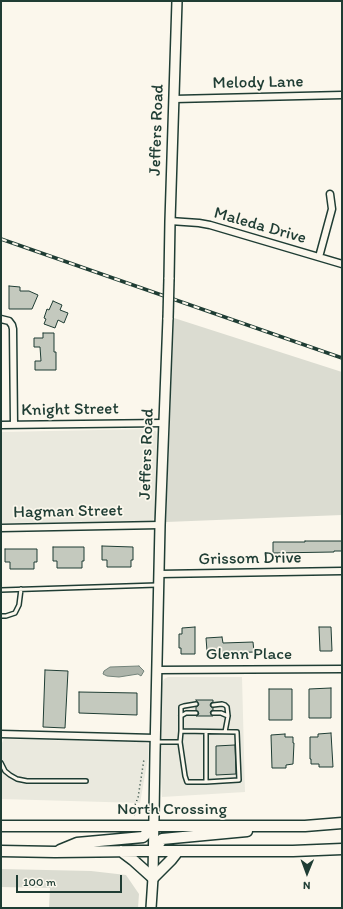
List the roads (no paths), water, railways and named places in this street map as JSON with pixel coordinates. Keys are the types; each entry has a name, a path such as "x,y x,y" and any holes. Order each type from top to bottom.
{"main road":[{"name":"Jeffers Road","path":"151,908 154,851 160,525 168,318 177,1"},
{"name":"North Crossing","path":"1,826 305,826 342,823"},
{"path":"54,852 77,843 142,837 154,826"},
{"path":"154,851 162,839 305,826"},
{"path":"1,851 293,851 342,849"},
{"path":"121,851 153,878 178,851"}],"street":[{"name":"Melody Lane","path":"174,99 342,95"},
{"path":"319,257 332,209 330,194"},
{"name":"Maleda Drive","path":"170,222 199,223 342,264"},
{"path":"1,319 9,321 13,329 14,425"},
{"name":"Knight Street","path":"1,425 164,423"},
{"name":"Hagman Street","path":"1,528 160,525"},
{"name":"Grissom Drive","path":"159,574 342,571"},
{"name":"Glenn Place","path":"157,670 342,669"},
{"path":"1,734 155,740"}],"lane":[{"path":"1,590 159,585"},
{"path":"1,616 15,613 19,605 21,589"},
{"path":"181,731 237,732 238,780 187,782 180,742 181,708 196,704"},
{"path":"213,704 225,705 227,707 228,716 226,732"},
{"path":"213,713 221,712 228,716"},
{"path":"181,716 186,713 196,713"},
{"path":"206,732 206,782"},
{"path":"155,740 180,742"},
{"path":"1,763 5,770 17,779 27,781 86,782"}],"railway":[{"path":"1,239 342,358"}]}
